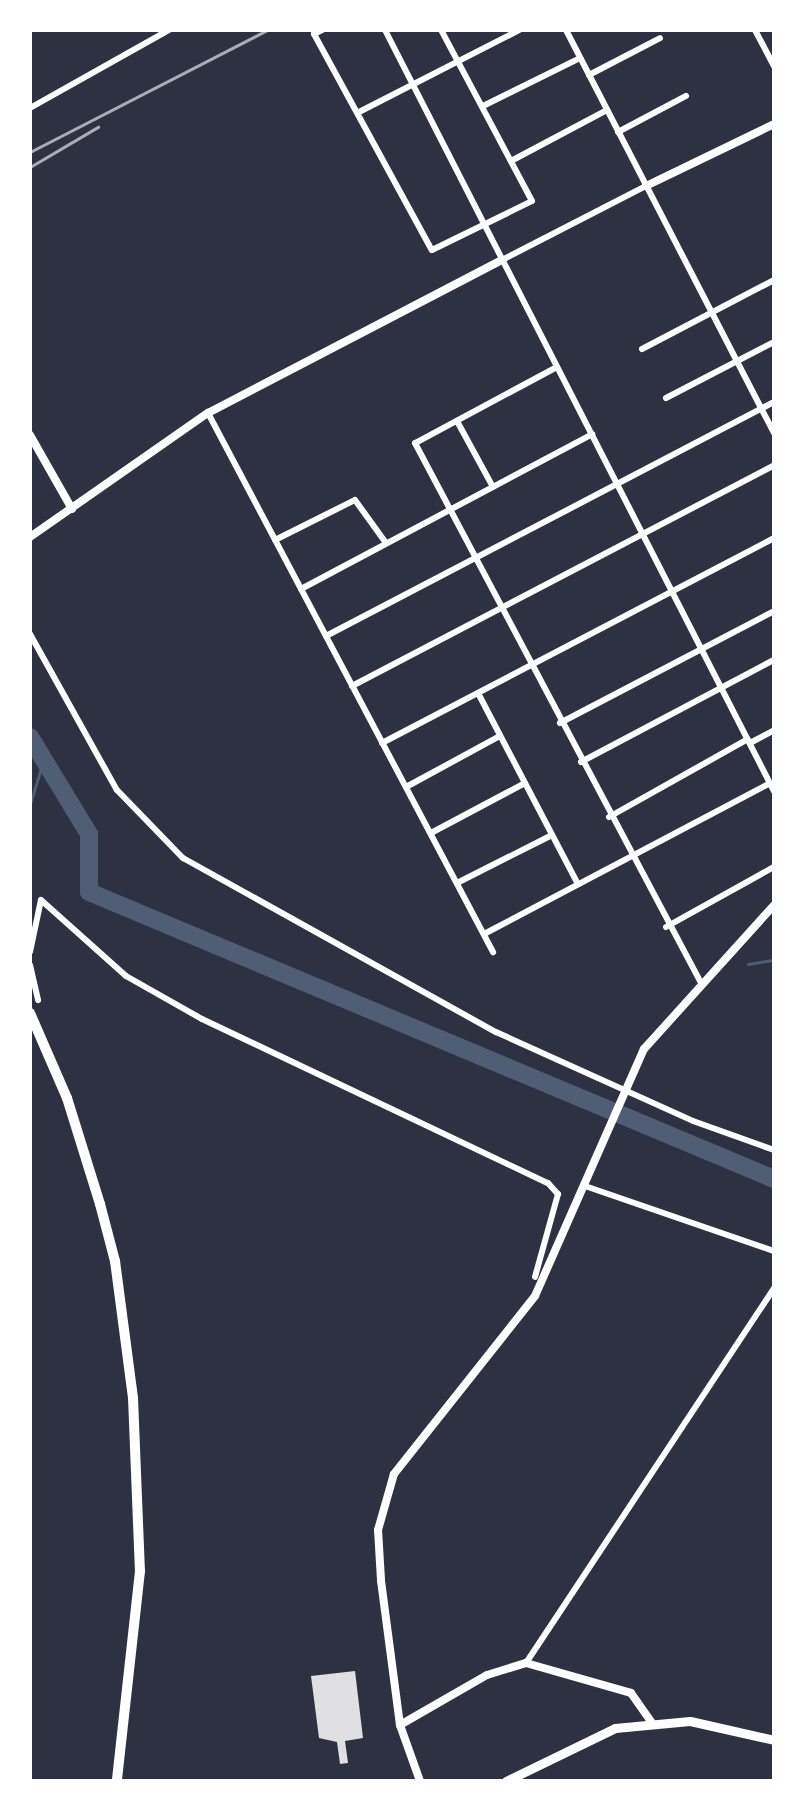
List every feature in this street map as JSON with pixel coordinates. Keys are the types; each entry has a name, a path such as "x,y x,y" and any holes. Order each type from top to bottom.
{"highway":[{"path":"30,1013 84,1146 115,1261 133,1398 140,1571 117,1781"}],"main road":[{"path":"506,1781 581,1740 652,1723 716,1724 774,1740"}],"street":[{"path":"30,108 169,30"},
{"path":"322,30 314,34 361,111 432,250 532,201 442,30"},
{"path":"385,30 774,791"},
{"path":"361,111 519,30"},
{"path":"566,30 774,433"},
{"path":"755,30 774,66"},
{"path":"589,75 660,38"},
{"path":"483,106 580,58"},
{"path":"618,132 686,96"},
{"path":"511,161 607,110"},
{"path":"30,537 208,414 646,186 774,124"},
{"path":"642,349 774,280"},
{"path":"666,398 774,342"},
{"path":"557,367 415,443 666,927 700,981"},
{"path":"326,636 774,402"},
{"path":"208,414 493,951"},
{"path":"457,421 493,487"},
{"path":"301,589 592,434"},
{"path":"30,435 72,509"},
{"path":"352,686 774,465"},
{"path":"275,540 355,500 386,543"},
{"path":"383,743 774,538"},
{"path":"561,723 774,611"},
{"path":"30,634 117,790 183,858 496,1031 625,1091 774,1150"},
{"path":"581,762 774,660"},
{"path":"478,693 578,884"},
{"path":"609,817 774,730"},
{"path":"406,788 500,736"},
{"path":"430,833 525,783"},
{"path":"484,934 770,783"},
{"path":"457,883 552,835"},
{"path":"666,927 774,867"},
{"path":"30,952 41,900 126,976 202,1019 548,1183 558,1194 535,1278"},
{"path":"420,1781 400,1726 378,1530 394,1475 535,1296 650,1040 700,981 774,905"},
{"path":"30,965 38,1000"},
{"path":"585,1186 774,1251"},
{"path":"526,1663 774,1288"},
{"path":"400,1726 487,1675 526,1663 631,1693 652,1723"}],"building":[{"path":"355,1671 363,1738 345,1741 348,1763 340,1764 337,1742 319,1738 311,1676"}],"waterway":[{"path":"30,737 89,834 89,892 774,1179"},
{"path":"30,804 42,765"},
{"path":"748,964 774,960"}],"railway":[{"path":"30,152 267,30"},
{"path":"30,167 98,127"}]}
